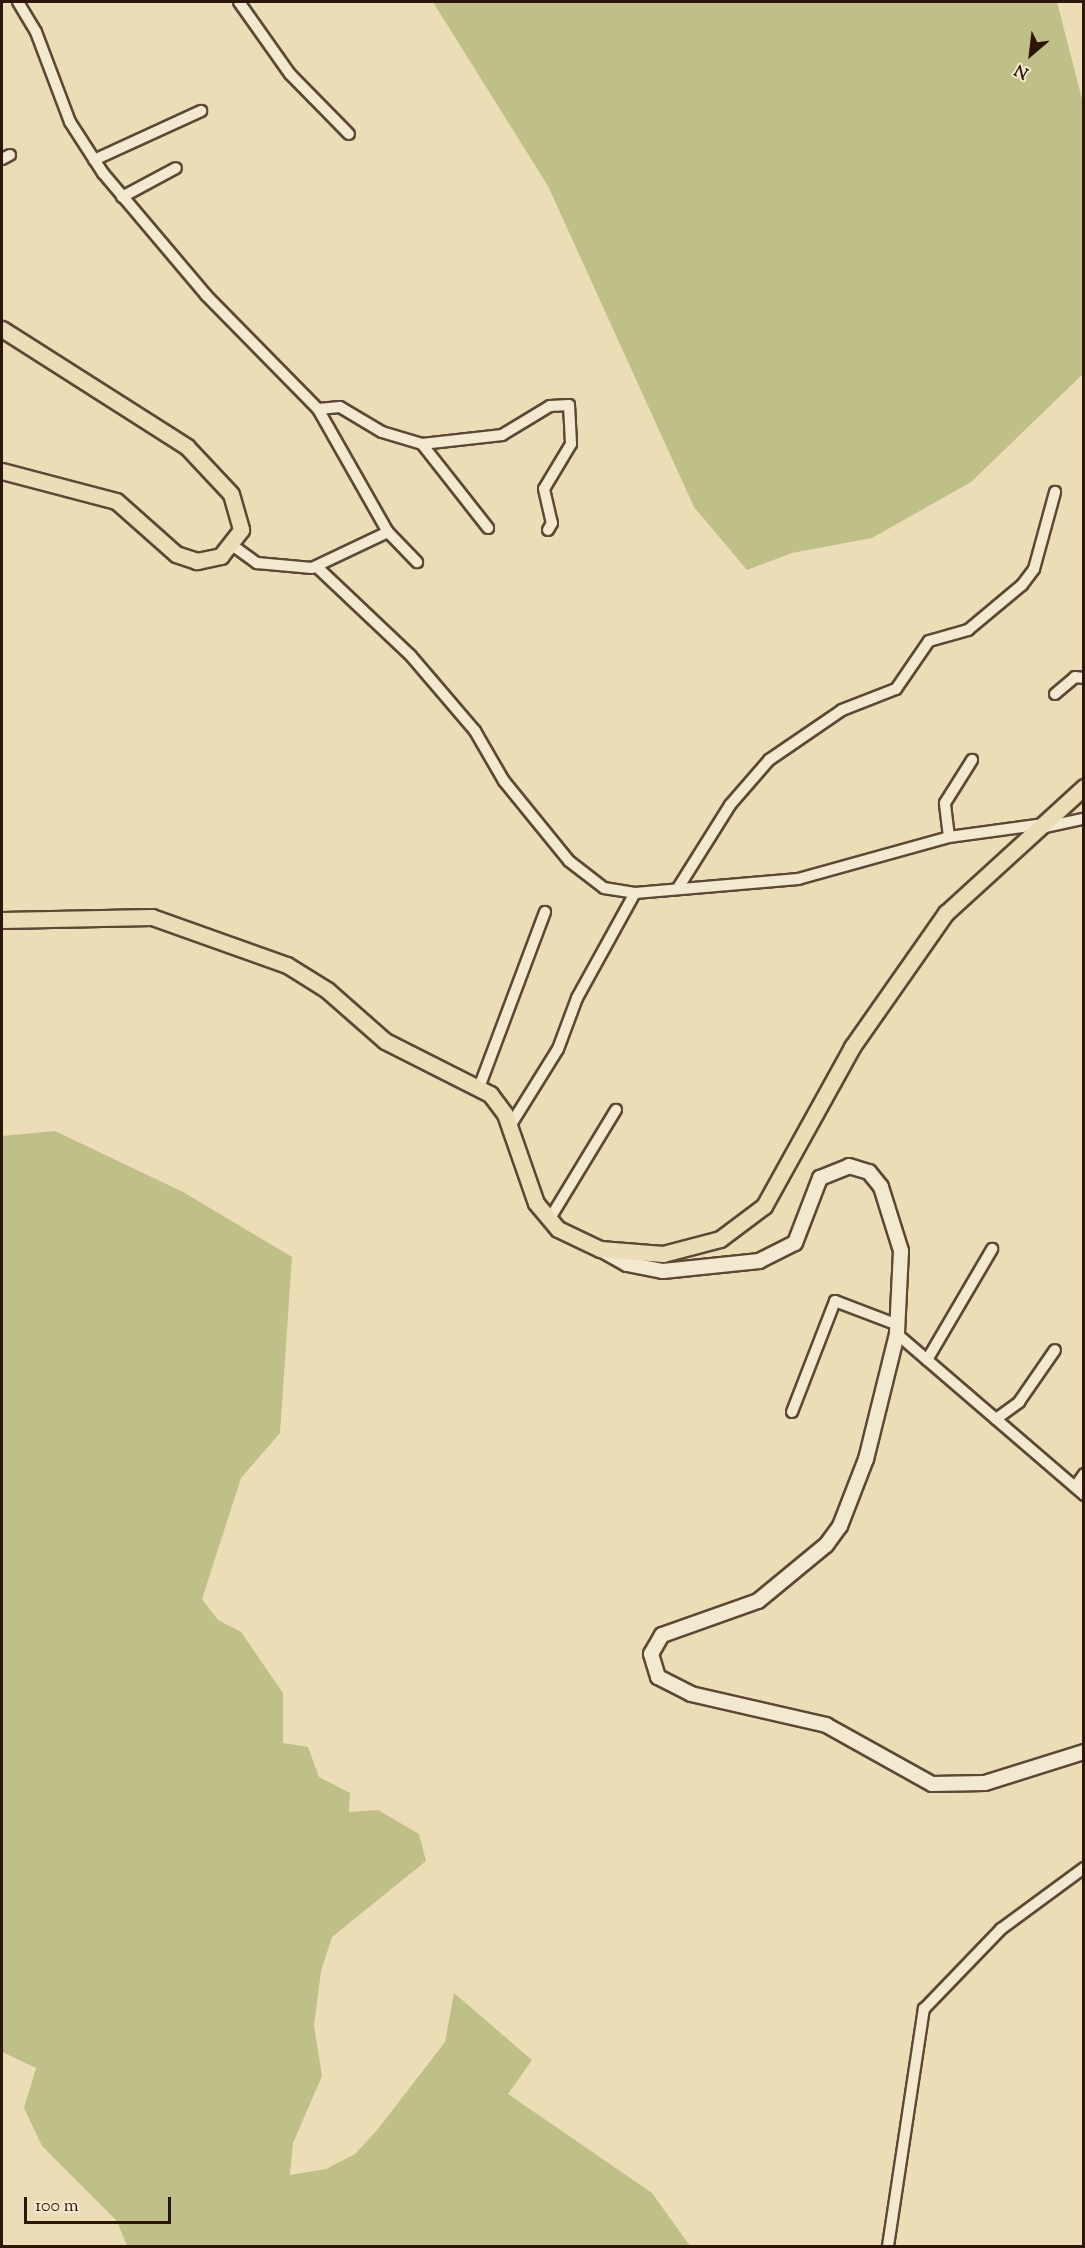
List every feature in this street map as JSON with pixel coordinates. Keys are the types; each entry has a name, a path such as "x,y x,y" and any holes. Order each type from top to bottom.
{"main road":[{"path":"2,329 187,447 231,494 241,530 232,545 220,556 197,561 176,554 116,501 2,471"},
{"path":"600,1248 653,1254 690,1249 720,1239 756,1215 825,1091 913,957 963,895 1047,826 1083,787"},
{"path":"2,920 126,916 177,922 309,976 385,1041 480,1085 510,1126 530,1190 549,1220 627,1264 663,1271 759,1261 795,1243 823,1174 856,1166 873,1176 894,1221 903,1283 897,1330 851,1505 826,1545 758,1601 662,1635 655,1643 651,1666 664,1682 691,1694 826,1725 932,1784 985,1783 1083,1752"}],"street":[{"path":"18,2 36,32 70,122 94,160 206,295 318,408 388,532 417,562"},
{"path":"239,2 290,74 349,134"},
{"path":"94,160 201,111"},
{"path":"122,196 176,168"},
{"path":"318,408 340,407 382,432 422,444 501,435 550,406 569,405 571,444 544,489 552,523 548,530"},
{"path":"422,444 488,528"},
{"path":"678,888 730,805 769,760 842,710 896,689 929,641 968,630 1022,585 1034,569 1055,492"},
{"path":"232,545 266,565 317,567 388,532"},
{"path":"317,567 411,656 475,731 504,781 576,870 604,888 635,893 798,879 949,837 1047,826 1083,819"},
{"path":"1055,694 1075,676 1083,678"},
{"path":"949,837 945,804 972,760"},
{"path":"510,1126 558,1049 577,998 635,893"},
{"path":"480,1085 545,912"},
{"path":"549,1220 616,1110"},
{"path":"927,1360 993,1249"},
{"path":"792,1412 835,1301 897,1330 927,1360 1083,1495"},
{"path":"996,1419 1019,1402 1055,1350"},
{"path":"1075,1487 1083,1474"},
{"path":"888,2247 924,2009 1001,1929 1083,1868"}],"green space":[{"path":"433,2 1057,2 1083,103 1083,374 971,482 872,538 792,553 747,570 694,507 548,186"},
{"path":"55,1131 183,1192 292,1257 280,1433 241,1478 202,1599 218,1620 241,1632 283,1693 283,1743 308,1747 319,1777 350,1793 349,1812 378,1810 419,1834 426,1861 332,1937 321,1971 314,2026 322,2076 293,2143 290,2175 326,2169 355,2154 378,2129 445,2042 454,1993 532,2060 508,2094 652,2193 690,2246 127,2246 117,2221 42,2146 24,2108 36,2068 2,2052 2,1136"}]}
